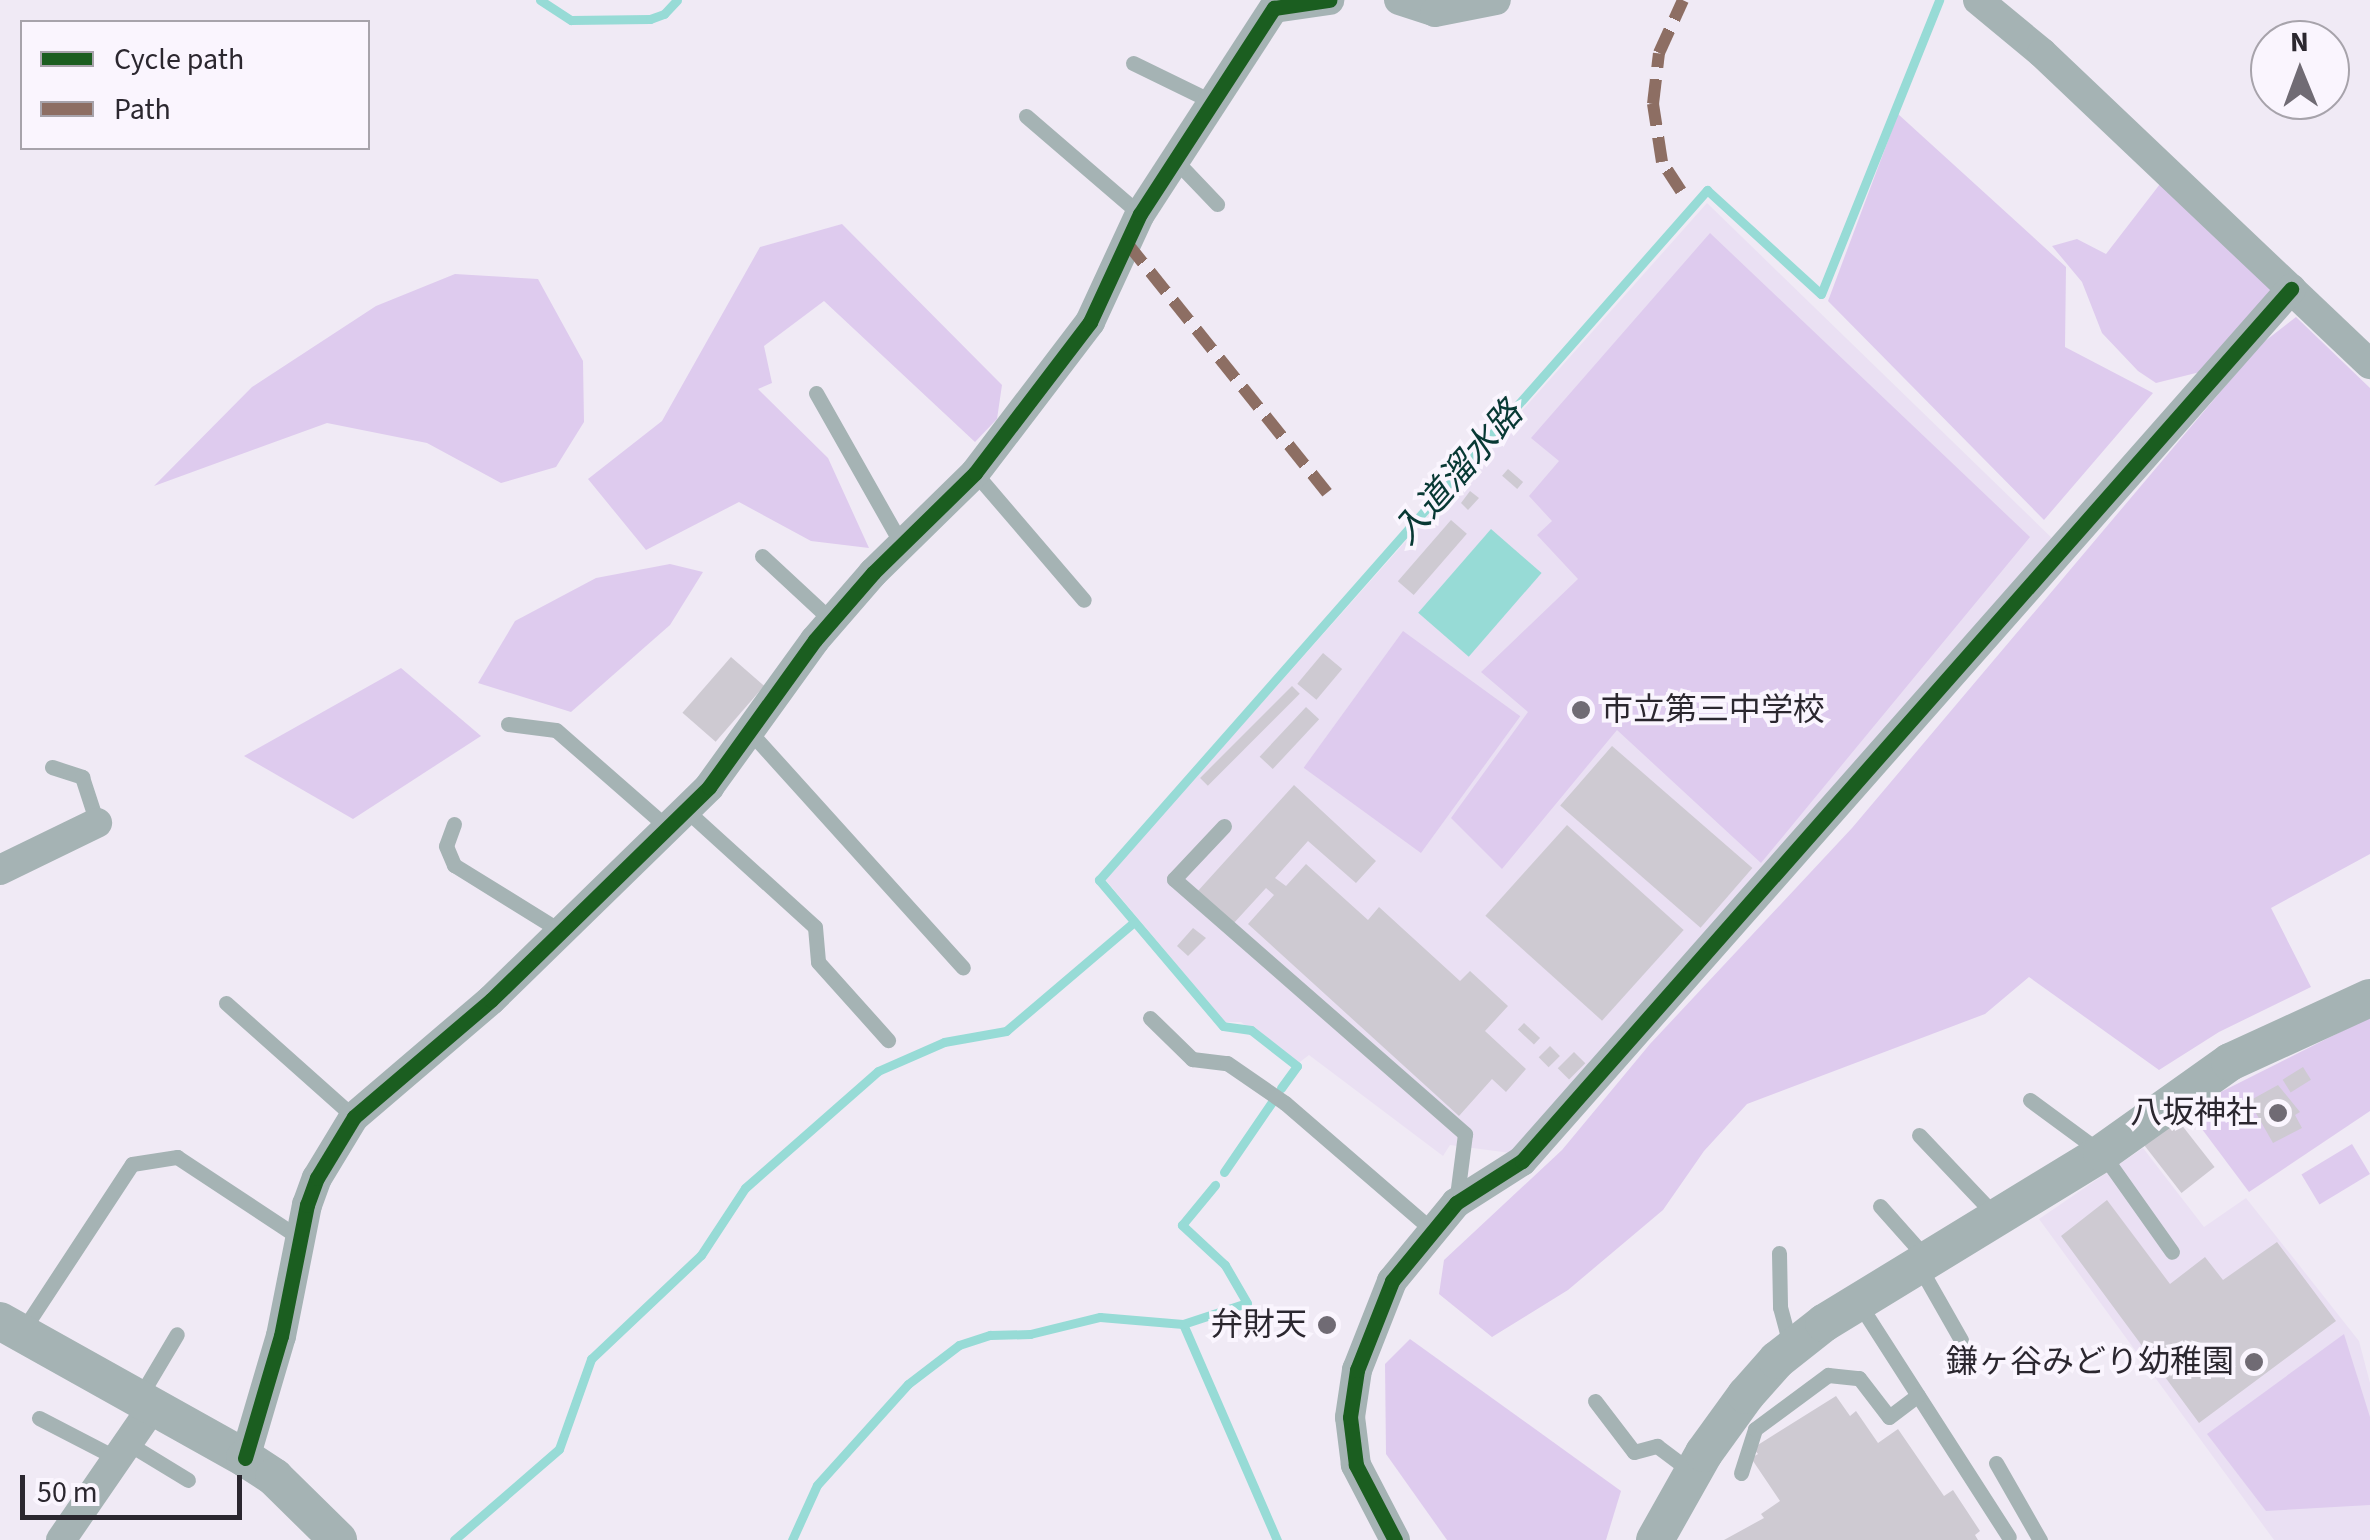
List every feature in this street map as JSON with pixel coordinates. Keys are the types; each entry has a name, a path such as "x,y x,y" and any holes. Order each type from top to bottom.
{"street":[{"path":"245,1458 281,1336 300,1238 317,1178 354,1117 491,1000 677,819 751,733 832,621 902,545 976,474 1090,322 1140,214 1274,8 1329,0"},
{"path":"1399,0 1435,12 1496,0"},
{"path":"1978,0 2042,53 2370,364"},
{"path":"1395,1540 1356,1464 1350,1417 1357,1370 1372,1324 1392,1282 1456,1203 1522,1160 2291,289"},
{"path":"0,870 96,823"},
{"path":"1655,1540 1746,1395 1791,1349 1858,1302 2102,1153 2230,1062 2370,998"},
{"path":"10,1327 245,1458 274,1477 338,1540"},
{"path":"61,1540 124,1452 146,1402"}],"lane":[{"path":"1134,63 1213,102"},
{"path":"1026,116 1140,214"},
{"path":"1175,160 1216,204"},
{"path":"816,393 902,545"},
{"path":"976,474 1084,600"},
{"path":"762,556 832,621"},
{"path":"508,724 556,730 816,927 818,962 888,1040"},
{"path":"751,733 963,968"},
{"path":"52,768 82,777 96,823"},
{"path":"454,824 446,846 454,865 562,932"},
{"path":"1224,826 1174,879 1465,1134 1456,1203"},
{"path":"226,1003 354,1117"},
{"path":"1150,1018 1192,1059 1227,1063 1284,1103 1432,1229"},
{"path":"2030,1100 2102,1153 2172,1252"},
{"path":"1919,1135 1998,1218"},
{"path":"10,1327 132,1164 177,1157 300,1238"},
{"path":"1880,1206 1923,1263 1961,1340"},
{"path":"1779,1254 1780,1307 1791,1349"},
{"path":"1858,1302 2009,1537"},
{"path":"146,1402 177,1334"},
{"path":"1741,1473 1755,1429 1828,1375 1860,1378 1889,1417 1918,1395"},
{"path":"1595,1400 1634,1452 1657,1446 1693,1474"},
{"path":"39,1418 188,1480"},
{"path":"1996,1463 2040,1540"}],"shaded area":[{"path":"1898,114 2066,267 2065,347 2153,393 2044,520 1828,301"},
{"path":"2160,184 2277,291 2212,369 2156,383 2138,371 2102,333 2082,282 2052,246 2077,239 2106,254"},
{"name":"市立第三中学校","path":"1707,203 2055,541 1518,1154 1450,1145 1443,1156 1309,1055 1296,1065 1241,1022 1225,1022 1105,879"},
{"path":"842,224 1002,385 997,419 975,442 824,301 764,346 772,383 758,389 828,458 869,548 811,541 739,502 646,550 588,479 662,421 760,247"},
{"path":"1710,233 2030,537 1761,863 1617,730 1502,869 1451,818 1528,712 1481,672 1578,579 1537,535 1552,521 1529,496 1559,461 1531,438"},
{"path":"455,274 538,279 583,361 584,422 556,467 501,483 427,443 327,423 154,486 252,387 376,306"},
{"path":"2296,317 2370,388 2370,854 2271,908 2311,987 2219,1032 2159,1070 2029,977 1985,1014 1747,1104 1704,1151 1663,1210 1568,1290 1492,1337 1439,1294 1444,1260 1562,1150 1650,1044 1852,828 2260,345"},
{"path":"1491,529 1542,573 1469,657 1418,613"},
{"path":"670,564 703,572 670,625 571,712 478,683 515,621 596,578"},
{"path":"1403,631 1520,716 1421,853 1304,768"},
{"path":"401,668 481,736 353,819 244,756"},
{"path":"2370,1017 2370,1111 2249,1192 2187,1109"},
{"path":"2352,1144 2370,1174 2319,1204 2301,1174"},
{"name":"鎌ヶ谷みどり幼稚園","path":"2143,1148 2204,1227 2246,1198 2359,1341 2370,1383 2370,1540 2274,1540 2039,1219"},
{"path":"2344,1334 2370,1417 2370,1505 2266,1511 2207,1434"},
{"path":"1410,1339 1621,1491 1606,1540 1447,1540 1386,1454 1385,1364"}],"building":[{"path":"1508,469 1523,482 1517,489 1502,476"},
{"path":"1470,491 1479,498 1468,510 1461,503"},
{"path":"1451,520 1467,534 1414,595 1398,581"},
{"path":"1323,653 1342,669 1316,700 1297,684"},
{"path":"731,657 764,686 716,742 682,713"},
{"path":"1292,686 1300,694 1208,786 1200,778"},
{"path":"1306,707 1319,719 1273,769 1260,757"},
{"path":"1612,746 1752,868 1701,928 1560,806"},
{"path":"1294,785 1376,861 1356,883 1308,841 1275,878 1286,886 1306,864 1368,920 1379,907 1460,981 1470,971 1508,1006 1485,1031 1526,1069 1506,1092 1492,1079 1459,1116 1248,924 1274,895 1266,888 1233,924 1197,892"},
{"path":"1567,825 1684,930 1602,1021 1485,916"},
{"path":"1193,928 1206,938 1188,956 1177,946"},
{"path":"1524,1023 1540,1038 1534,1045 1518,1030"},
{"path":"1550,1046 1560,1056 1549,1067 1539,1057"},
{"path":"1574,1052 1585,1063 1569,1080 1558,1068"},
{"path":"2303,1067 2311,1080 2291,1092 2283,1080"},
{"path":"2278,1085 2300,1112 2295,1115 2302,1128 2273,1143 2249,1101"},
{"path":"2177,1119 2215,1167 2181,1193 2144,1145"},
{"path":"2107,1200 2170,1284 2205,1257 2223,1280 2277,1242 2336,1321 2199,1423 2061,1236"},
{"path":"1836,1396 1850,1416 1856,1411 1878,1443 1898,1429 1944,1496 1953,1490 1980,1531 1975,1535 1978,1540 1724,1540 1764,1518 1761,1514 1780,1501 1751,1458 1758,1454 1753,1448"}],"waterway":[{"path":"540,0 571,20 650,19 664,14 677,0"},
{"name":"入道溜水路","path":"1281,1088 1297,1066 1251,1030 1223,1026 1099,880 1707,190 1821,294 1939,0"},
{"path":"454,1540 559,1449 591,1359 701,1255 745,1188 878,1071 944,1042 1006,1031 1134,922"},
{"name":"入道溜水路","path":"1224,1172 1272,1102"},
{"name":"入道溜水路","path":"792,1540 817,1485 908,1384 959,1345 990,1335 1030,1334 1100,1317 1183,1324 1247,1303 1225,1265 1182,1225 1215,1185"},
{"path":"1183,1324 1277,1540"}],"marked path":[{"path":"1681,191 1662,162 1653,104 1659,53 1683,0"},
{"path":"1127,243 1327,493"}],"cycle path":[{"path":"245,1458 281,1336 307,1205 317,1178 354,1117 491,1000 709,787 815,640 873,573 975,473 1090,322 1140,214 1274,8 1329,0"},
{"path":"1395,1540 1356,1465 1350,1417 1357,1370 1392,1281 1456,1203 1522,1161 2291,289"}],"place":[{"name":"市立第三中学校","path":"1581,710"},
{"name":"八坂神社","path":"2278,1113"},
{"name":"弁財天","path":"1327,1325"},
{"name":"鎌ヶ谷みどり幼稚園","path":"2254,1362"}]}
